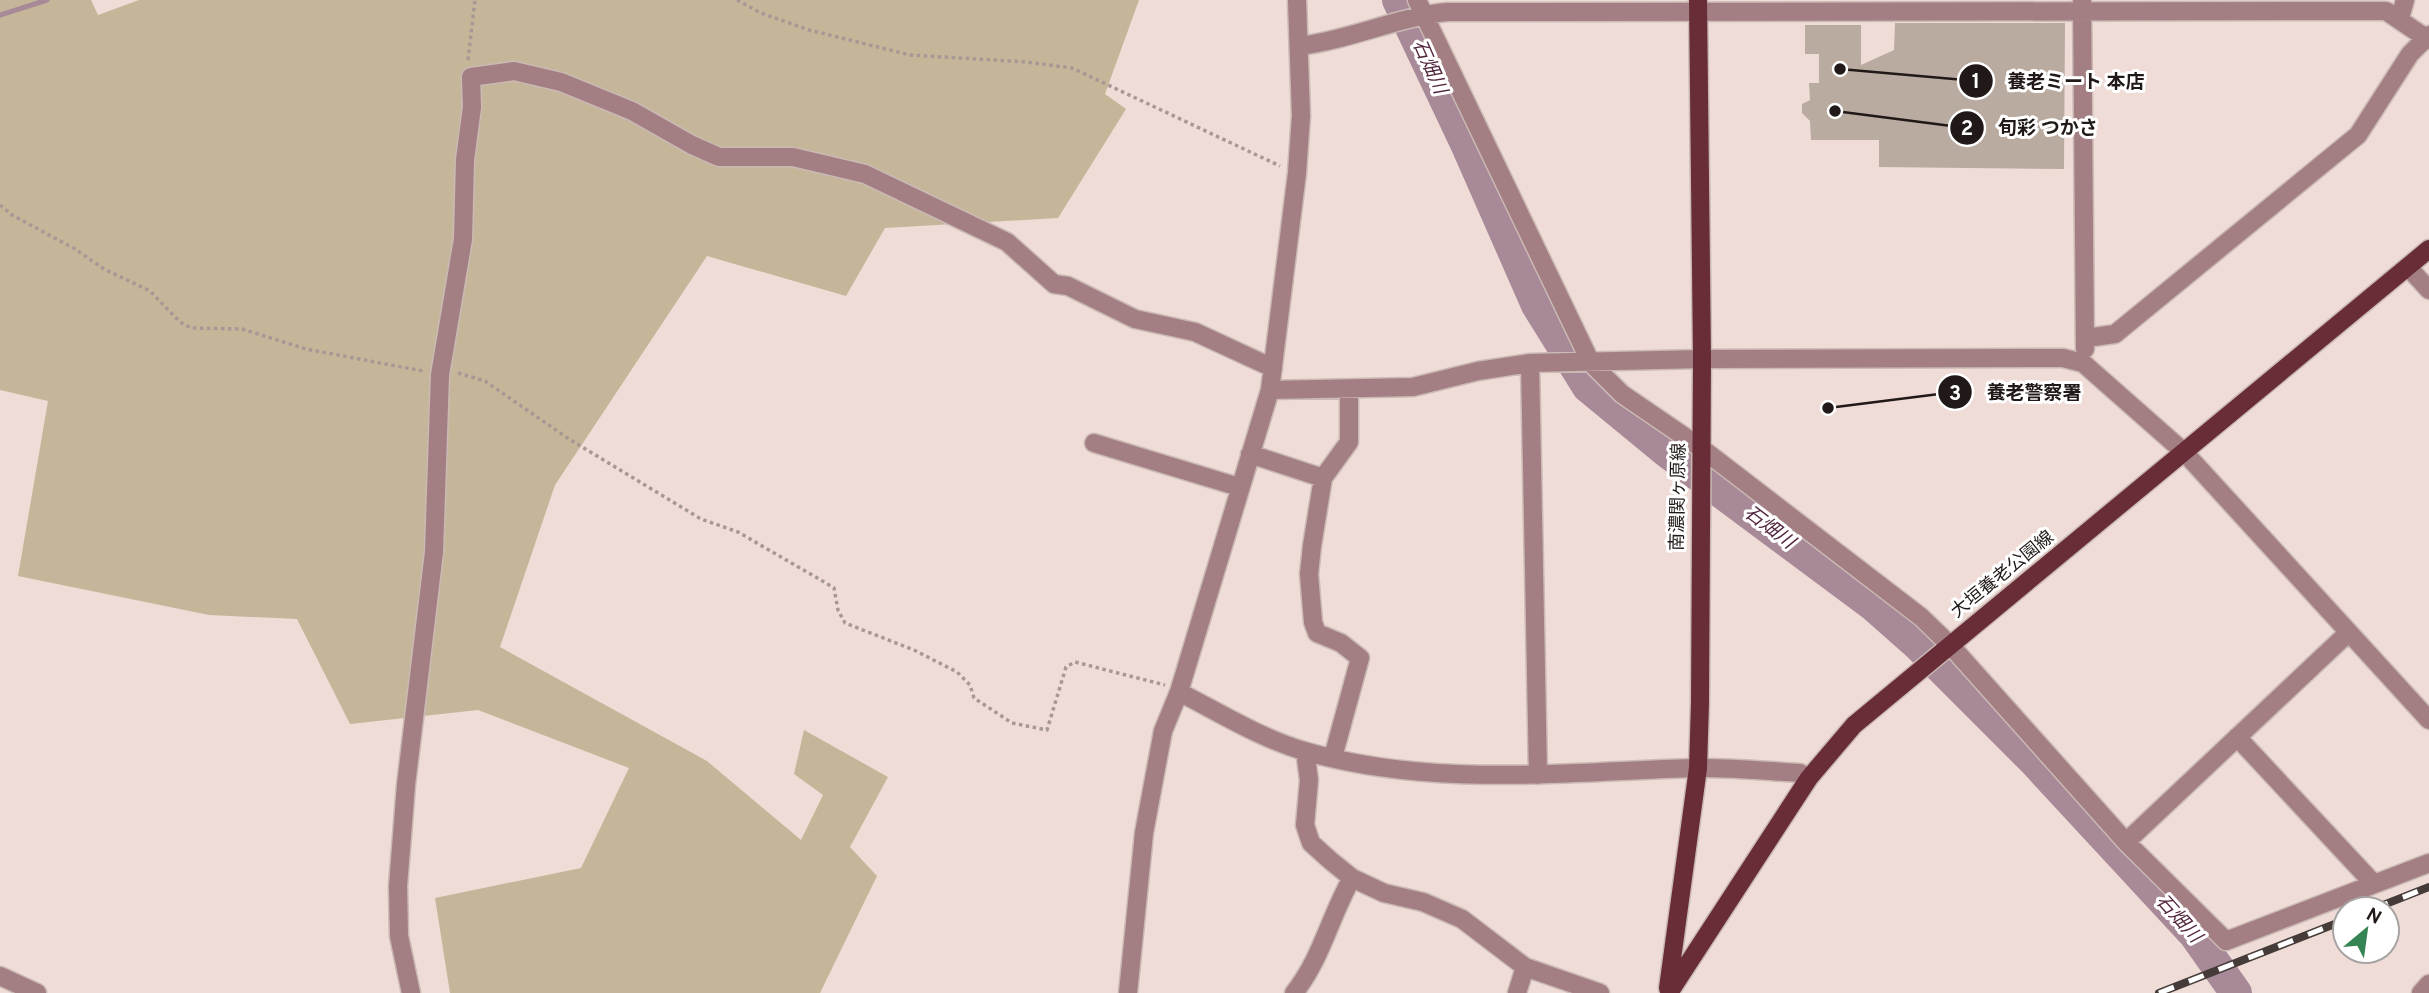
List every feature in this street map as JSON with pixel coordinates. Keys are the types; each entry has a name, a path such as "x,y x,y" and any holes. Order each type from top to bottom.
{"main road":[{"name":"南濃関ヶ原線","path":"1668,993 1698,768 1702,359 1698,6"},
{"name":"大垣養老公園線","path":"1668,993 1809,778 1854,725 2429,249"}],"street":[{"path":"1128,993 1144,833 1163,731 1180,691 1270,390 1297,173 1301,116 1297,0"},
{"path":"1299,46 1392,25 1418,11 1698,6 2082,5 2386,11 2402,9 2428,38 2410,54 2358,135 2116,334 2086,338"},
{"path":"2082,5 2086,338 2083,363"},
{"path":"1418,11 1587,362 1622,394 1921,617 2126,842 2226,941 2429,863"},
{"path":"411,993 399,936 398,886 406,785 434,552 440,375 463,239 465,160 472,107 471,77 514,71 561,82 632,111 719,157 793,157 866,174 1018,248 1054,284 1068,286 1135,319 1195,332 1273,368"},
{"path":"2408,267 2429,290"},
{"path":"1270,390 1413,387 1478,371 1530,363 1702,359 2063,358 2083,363 2185,453 2429,720"},
{"path":"1530,363 1538,775"},
{"path":"1333,757 1360,658 1341,643 1317,633 1313,622 1309,574 1323,478 1349,442 1349,389"},
{"path":"1094,443 1239,487"},
{"path":"1250,454 1323,478"},
{"path":"2126,842 2348,633"},
{"path":"1180,691 1266,737 1304,751 1385,768 1429,773 1538,775 1698,768 1800,773 1809,778"},
{"path":"2237,737 2374,884"},
{"path":"1304,751 1309,780 1305,825 1311,843 1352,878 1384,893 1423,902 1462,919 1525,967 1600,993"},
{"path":"1294,993 1310,973 1327,938 1336,905 1352,878"},
{"path":"1517,993 1525,967"},
{"path":"0,976 37,993"},
{"path":"2421,993 2429,984"}],"path":[{"path":"471,77 467,56 475,0"},
{"path":"737,0 761,13 809,30 910,55 1016,61 1072,68 1297,173"},
{"path":"0,205 12,215 75,248 104,269 150,291 180,322 191,328 242,329 306,349 440,375 459,373 485,382 628,477 701,519 738,532 834,588 838,610 845,623 914,650 957,672 970,685 974,698 1012,723 1047,730 1066,667 1075,662 1180,691"}],"shaded area":[{"path":"0,0 91,0 98,15 139,0 1139,0 1105,94 1126,109 1058,218 885,228 846,296 707,256 555,485 500,647 707,761 801,840 823,795 794,774 804,730 888,777 850,847 877,876 820,993 450,993 435,898 581,868 629,768 478,710 350,724 297,619 209,615 18,576 48,401 0,390"}],"building":[{"path":"1895,23 2065,23 2064,169 1879,167 1879,140 1811,140 1810,121 1802,113 1802,104 1810,100 1809,83 1819,83 1819,54 1805,54 1805,25 1861,25 1861,65 1894,50"}],"waterway":[{"path":"0,15 47,0"},
{"name":"石畑川","path":"1398,0 1468,148 1537,305 1588,387 1667,452 1874,606 1917,644 2034,761 2195,935 2236,993"}],"railway":[{"path":"2401,898 2429,887"},
{"path":"2159,993 2331,925"}],"place":[{"name":"養老ミート 本店","path":"1840,69"},
{"name":"旬彩 つかさ","path":"1835,111"},
{"name":"養老警察署","path":"1828,408"}]}
